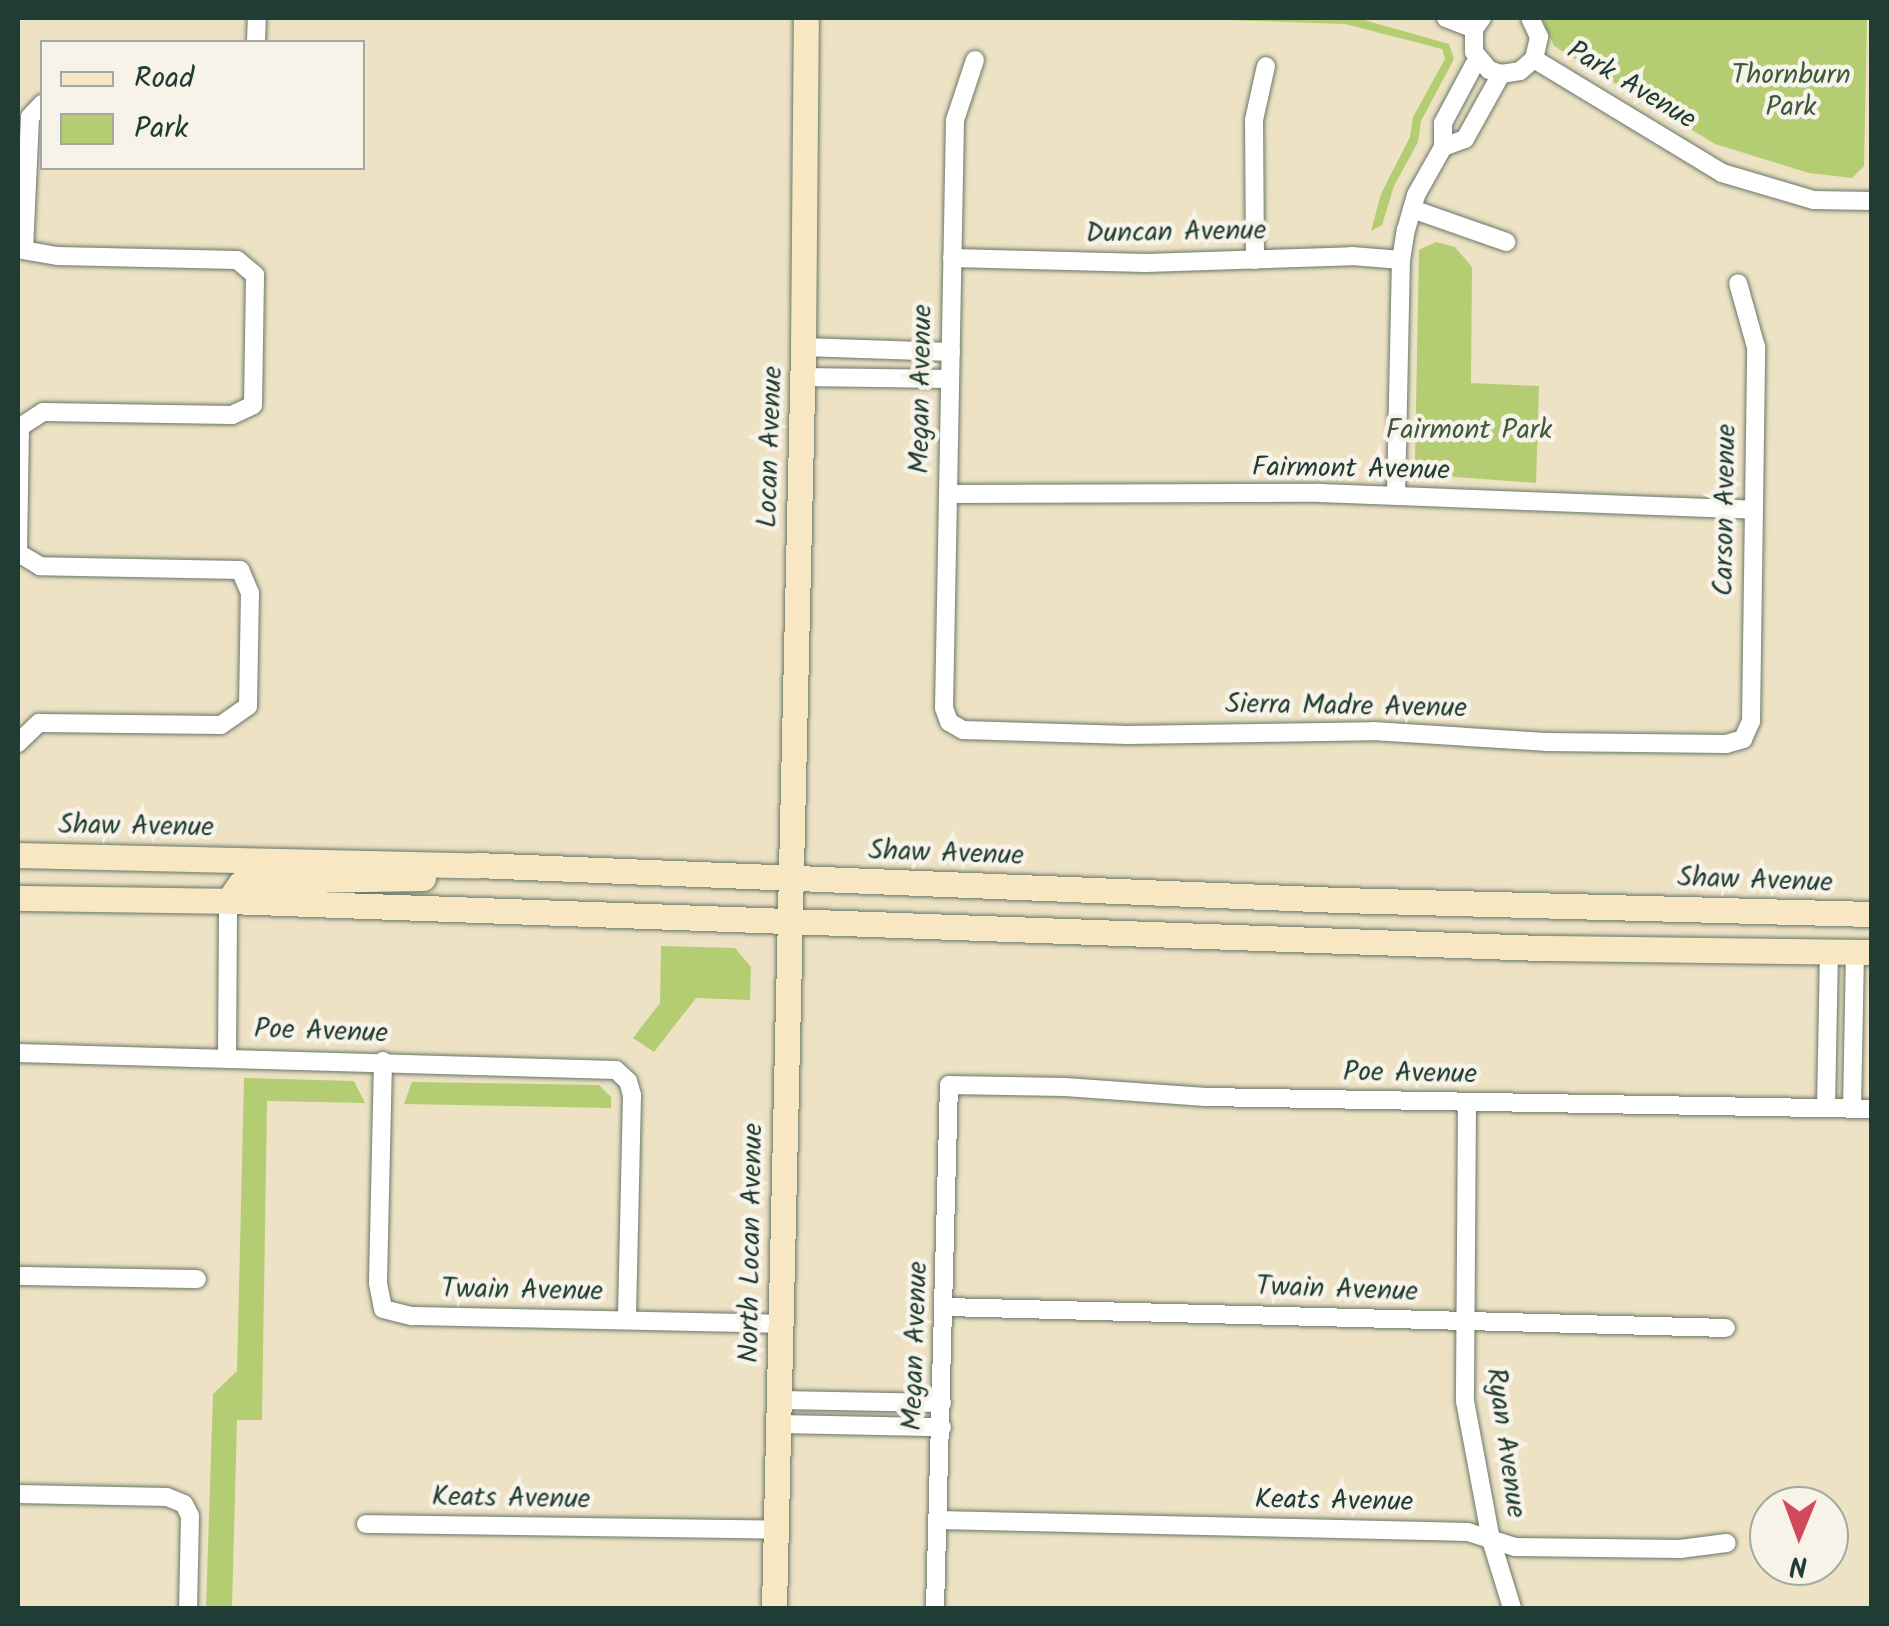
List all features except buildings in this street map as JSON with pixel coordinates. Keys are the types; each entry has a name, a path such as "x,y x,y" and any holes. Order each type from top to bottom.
{"main road":[{"name":"Locan Avenue","path":"789,878 804,346 806,18"},
{"name":"Shaw Avenue","path":"18,855 476,866 1322,899 1872,914"},
{"path":"228,902 240,884 249,881 398,881 476,866"},
{"name":"North Locan Avenue","path":"774,1608 789,878"},
{"path":"18,898 1544,948 1852,952 1850,933 1872,930"}],"street":[{"path":"1446,18 1478,23 1474,52 1480,62 1502,74 1520,71 1534,59 1539,38 1530,18"},
{"name":"Park Avenue","path":"1534,59 1722,173 1813,200 1872,202"},
{"name":"Megan Avenue","path":"949,722 944,708 955,120 975,60"},
{"path":"1396,496 1401,260 1412,208 1443,147 1443,123 1480,62"},
{"path":"1255,260 1254,120 1266,66"},
{"path":"1443,147 1465,140 1502,74"},
{"path":"18,743 39,723 221,725 248,706 250,593 240,570 40,566 18,553 20,427 43,412 232,415 254,405 255,275 237,260 58,256 24,250 30,117 40,106"},
{"path":"1412,208 1506,242"},
{"name":"Duncan Avenue","path":"952,258 1146,263 1352,256 1401,260"},
{"name":"Carson Avenue","path":"1738,283 1756,346 1751,721 1743,739"},
{"path":"804,346 951,352"},
{"path":"802,377 950,379"},
{"name":"Fairmont Avenue","path":"948,494 1396,496 1754,510"},
{"name":"Sierra Madre Avenue","path":"949,722 964,730 1128,735 1273,730 1546,742 1726,744 1743,739"},
{"path":"227,1057 228,902"},
{"path":"1826,1108 1852,952"},
{"path":"1852,952 1852,1108"},
{"name":"Poe Avenue","path":"18,1053 598,1067 622,1074 632,1096 627,1320"},
{"name":"Twain Avenue","path":"383,1061 378,1283 383,1309 412,1316 781,1324"},
{"name":"Megan Avenue","path":"935,1608 949,1085"},
{"name":"Poe Avenue","path":"949,1085 1064,1087 1206,1098 1872,1108"},
{"name":"Ryan Avenue","path":"1467,1103 1465,1401 1491,1540 1512,1608"},
{"path":"18,1276 197,1279"},
{"name":"Twain Avenue","path":"946,1308 1726,1328"},
{"path":"779,1412 942,1403"},
{"path":"779,1412 942,1427"},
{"path":"18,1494 167,1497 184,1504 190,1516 188,1608"},
{"name":"Keats Avenue","path":"937,1520 1468,1532 1515,1547 1680,1549 1726,1543"},
{"name":"Keats Avenue","path":"366,1524 776,1530"}],"green space":[{"path":"1162,18 1357,18 1449,44 1454,59 1421,121 1418,142 1394,186 1382,225 1371,231 1381,194 1410,137 1413,117 1445,59 1442,49 1345,24"},
{"name":"Thornburn Park","path":"1542,18 1867,18 1864,166 1852,178 1809,173 1715,144 1554,46"},
{"name":"Fairmont Park","path":"1436,242 1455,247 1472,267 1471,383 1539,386 1536,483 1429,475 1415,459 1419,250"},
{"path":"661,946 735,948 751,967 750,1000 696,998 654,1052 633,1038 660,1003"},
{"path":"244,1078 354,1081 365,1103 267,1101 262,1420 237,1420 232,1608 206,1608 213,1394 237,1371"},
{"path":"412,1082 599,1085 611,1097 611,1108 404,1104"}]}
